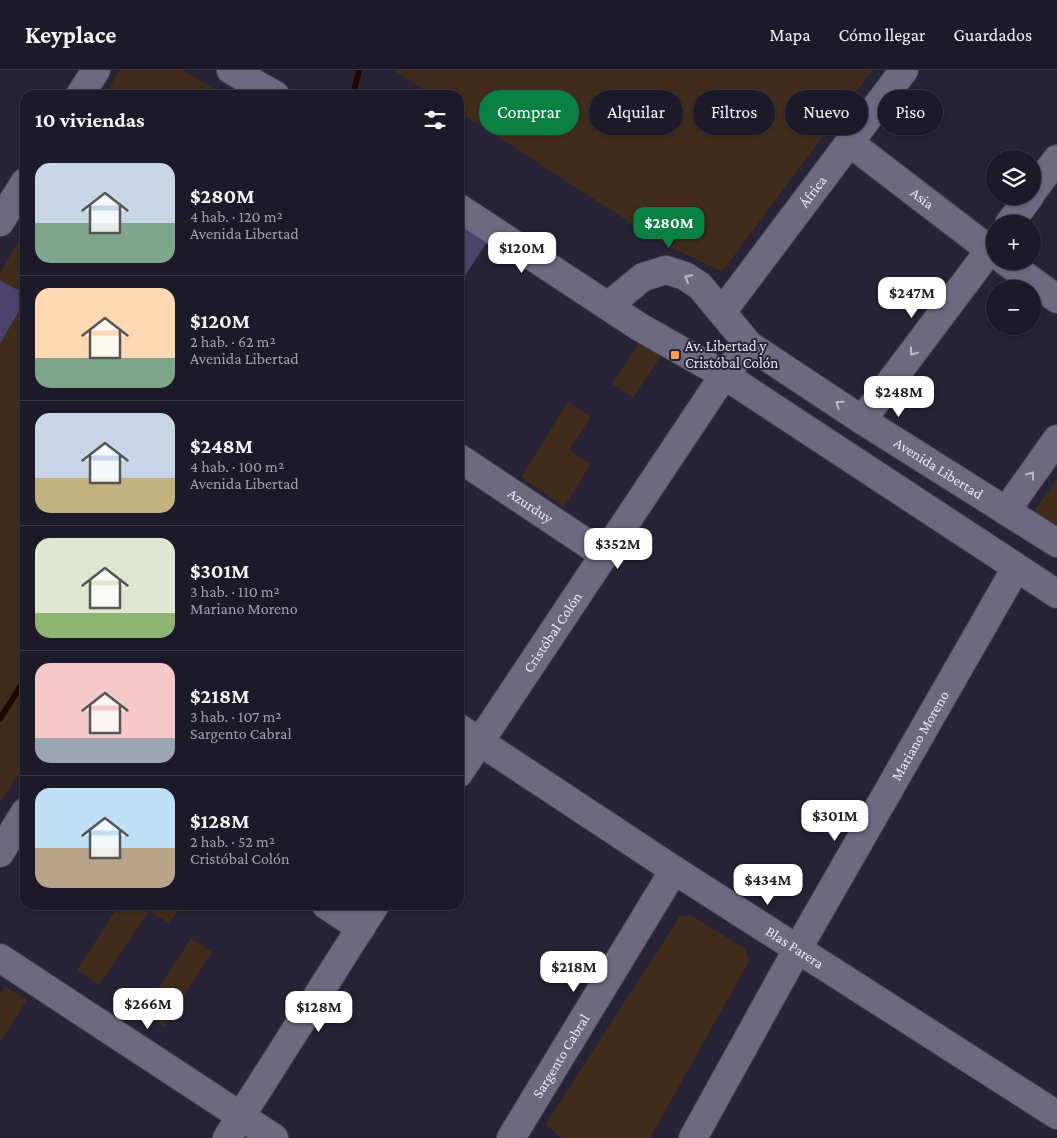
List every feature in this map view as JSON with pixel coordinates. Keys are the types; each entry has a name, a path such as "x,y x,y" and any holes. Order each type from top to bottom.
{"street":[{"path":"83,90 96,70"},
{"path":"232,70 266,90"},
{"name":"África","path":"722,312 904,70"},
{"name":"Asia","path":"850,143 986,245"},
{"path":"1041,180 1057,159"},
{"path":"0,221 20,190"},
{"path":"464,211 609,304 638,326 724,375 1057,594"},
{"path":"862,420 986,265"},
{"name":"Avenida Libertad","path":"609,304 643,277 666,270 685,276 700,286 749,345 862,420 1057,543"},
{"name":"Asia","path":"1019,270 1057,299"},
{"name":"Cristóbal Colón","path":"464,754 469,734 603,554 724,375 749,345"},
{"path":"1006,511 1057,439"},
{"name":"Azurduy","path":"464,461 603,554"},
{"name":"Mariano Moreno","path":"693,1138 797,950 1016,568"},
{"name":"Blas Parera","path":"469,734 797,950 1057,1115"},
{"path":"0,852 20,820"},
{"name":"Sargento Cabral","path":"511,1138 674,870"},
{"path":"334,910 361,928"},
{"path":"234,1127 372,910"},
{"path":"0,958 234,1127 274,1138"}],"shaded area":[{"path":"120,70 183,70 217,90 108,90"},
{"path":"393,70 872,70 857,90 785,90 785,135 824,135 722,272 659,241 495,135 579,135 579,90 479,90 479,125 464,115 464,90 424,90"},
{"path":"20,239 20,291 0,280 0,273"},
{"path":"20,310 20,772 0,802 0,344"},
{"path":"641,339 663,353 633,398 612,384"},
{"path":"568,402 591,417 569,450 591,464 564,507 521,477"},
{"path":"1057,478 1057,525 1034,512"},
{"path":"116,910 178,910 169,923 149,911 99,985 77,970"},
{"path":"691,915 745,949 749,961 650,1138 562,1138 545,1125 680,916"},
{"path":"191,938 212,952 164,1027 142,1013"},
{"path":"5,986 27,1000 0,1042 0,994"}],"building":[{"path":"465,228 487,242 464,277"},
{"path":"0,280 20,291 20,310 0,344"}],"waterway":[{"path":"354,90 359,70"},
{"path":"0,719 20,687"}],"place":[{"name":"Av. Libertad y Cristóbal Colón","path":"675,355"}]}
